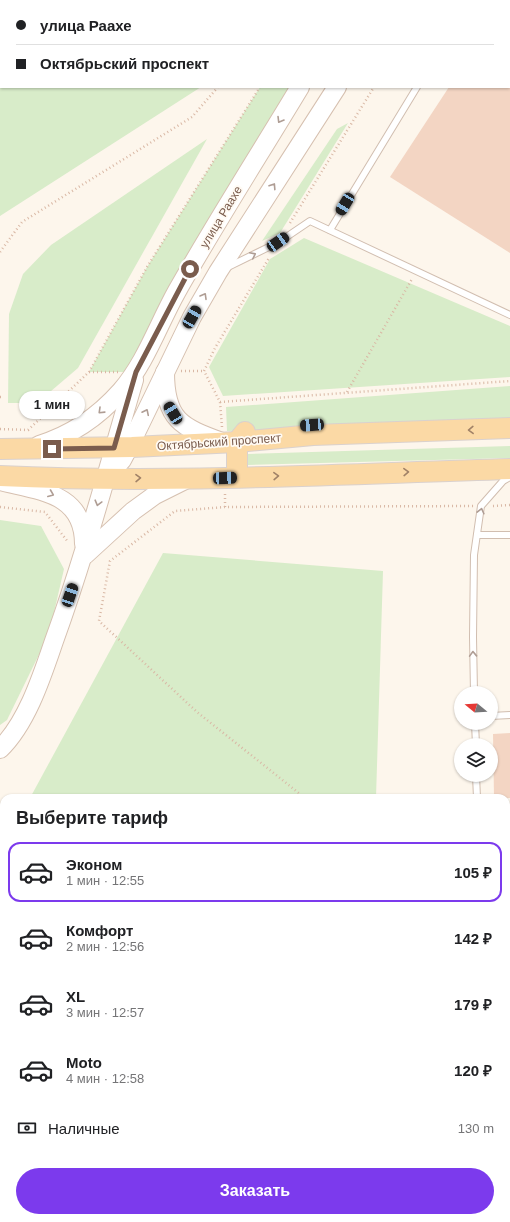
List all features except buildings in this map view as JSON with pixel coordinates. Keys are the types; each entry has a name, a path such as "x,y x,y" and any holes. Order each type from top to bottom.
{"main road":[{"name":"улица Раахе","path":"21,450 61,439 93,419 120,392 136,372 176,292 299,88"},
{"path":"121,447 166,370 192,317 218,272 336,88"},
{"path":"166,370 165,389 169,406 178,420 192,432 230,442"},
{"path":"78,551 105,479 122,460 121,447 136,372"},
{"path":"230,442 249,429 359,422 376,433 507,425"},
{"path":"230,442 237,477"},
{"name":"Октябрьский проспект","path":"0,449 21,450 121,447 230,442"},
{"path":"0,476 105,479 190,478 510,469"},
{"path":"78,551 155,495 190,478"},
{"path":"0,481 52,494 66,502 78,513 84,530 42,677 25,712 6,743 0,749"}],"lane":[{"path":"330,230 416,88"},
{"path":"218,272 278,242 310,221 510,315"},
{"path":"474,686 474,555 481,506 503,481 510,477"},
{"path":"477,535 510,535"},
{"path":"498,716 510,715"},
{"path":"476,782 477,794"}],"path":[{"path":"0,252 22,222 192,117 217,88"},
{"path":"0,430 28,430 89,372 147,267 259,88"},
{"path":"347,392 416,271"},
{"path":"89,372 136,372"},
{"path":"220,402 510,381"},
{"path":"300,794 197,712 99,621 110,561 174,511 225,507 510,505"},
{"path":"0,506 45,512 78,551"}],"green space":[{"path":"0,88 199,88 0,216"},
{"path":"259,88 299,88 136,372 89,372 147,267"},
{"path":"348,123 280,233 262,241 337,129"},
{"path":"207,139 78,368 37,403 8,403 9,314 23,274 51,245"},
{"path":"304,238 510,326 510,377 223,396 209,367 270,259"},
{"path":"510,386 510,423 227,431 226,407"},
{"path":"510,446 510,458 248,465 248,454"},
{"path":"0,520 41,526 64,569 49,634 7,720 0,725"},
{"path":"163,553 383,571 376,794 32,794"}],"route":[{"path":"52,449 114,448 136,372 176,292 190,269"}]}
